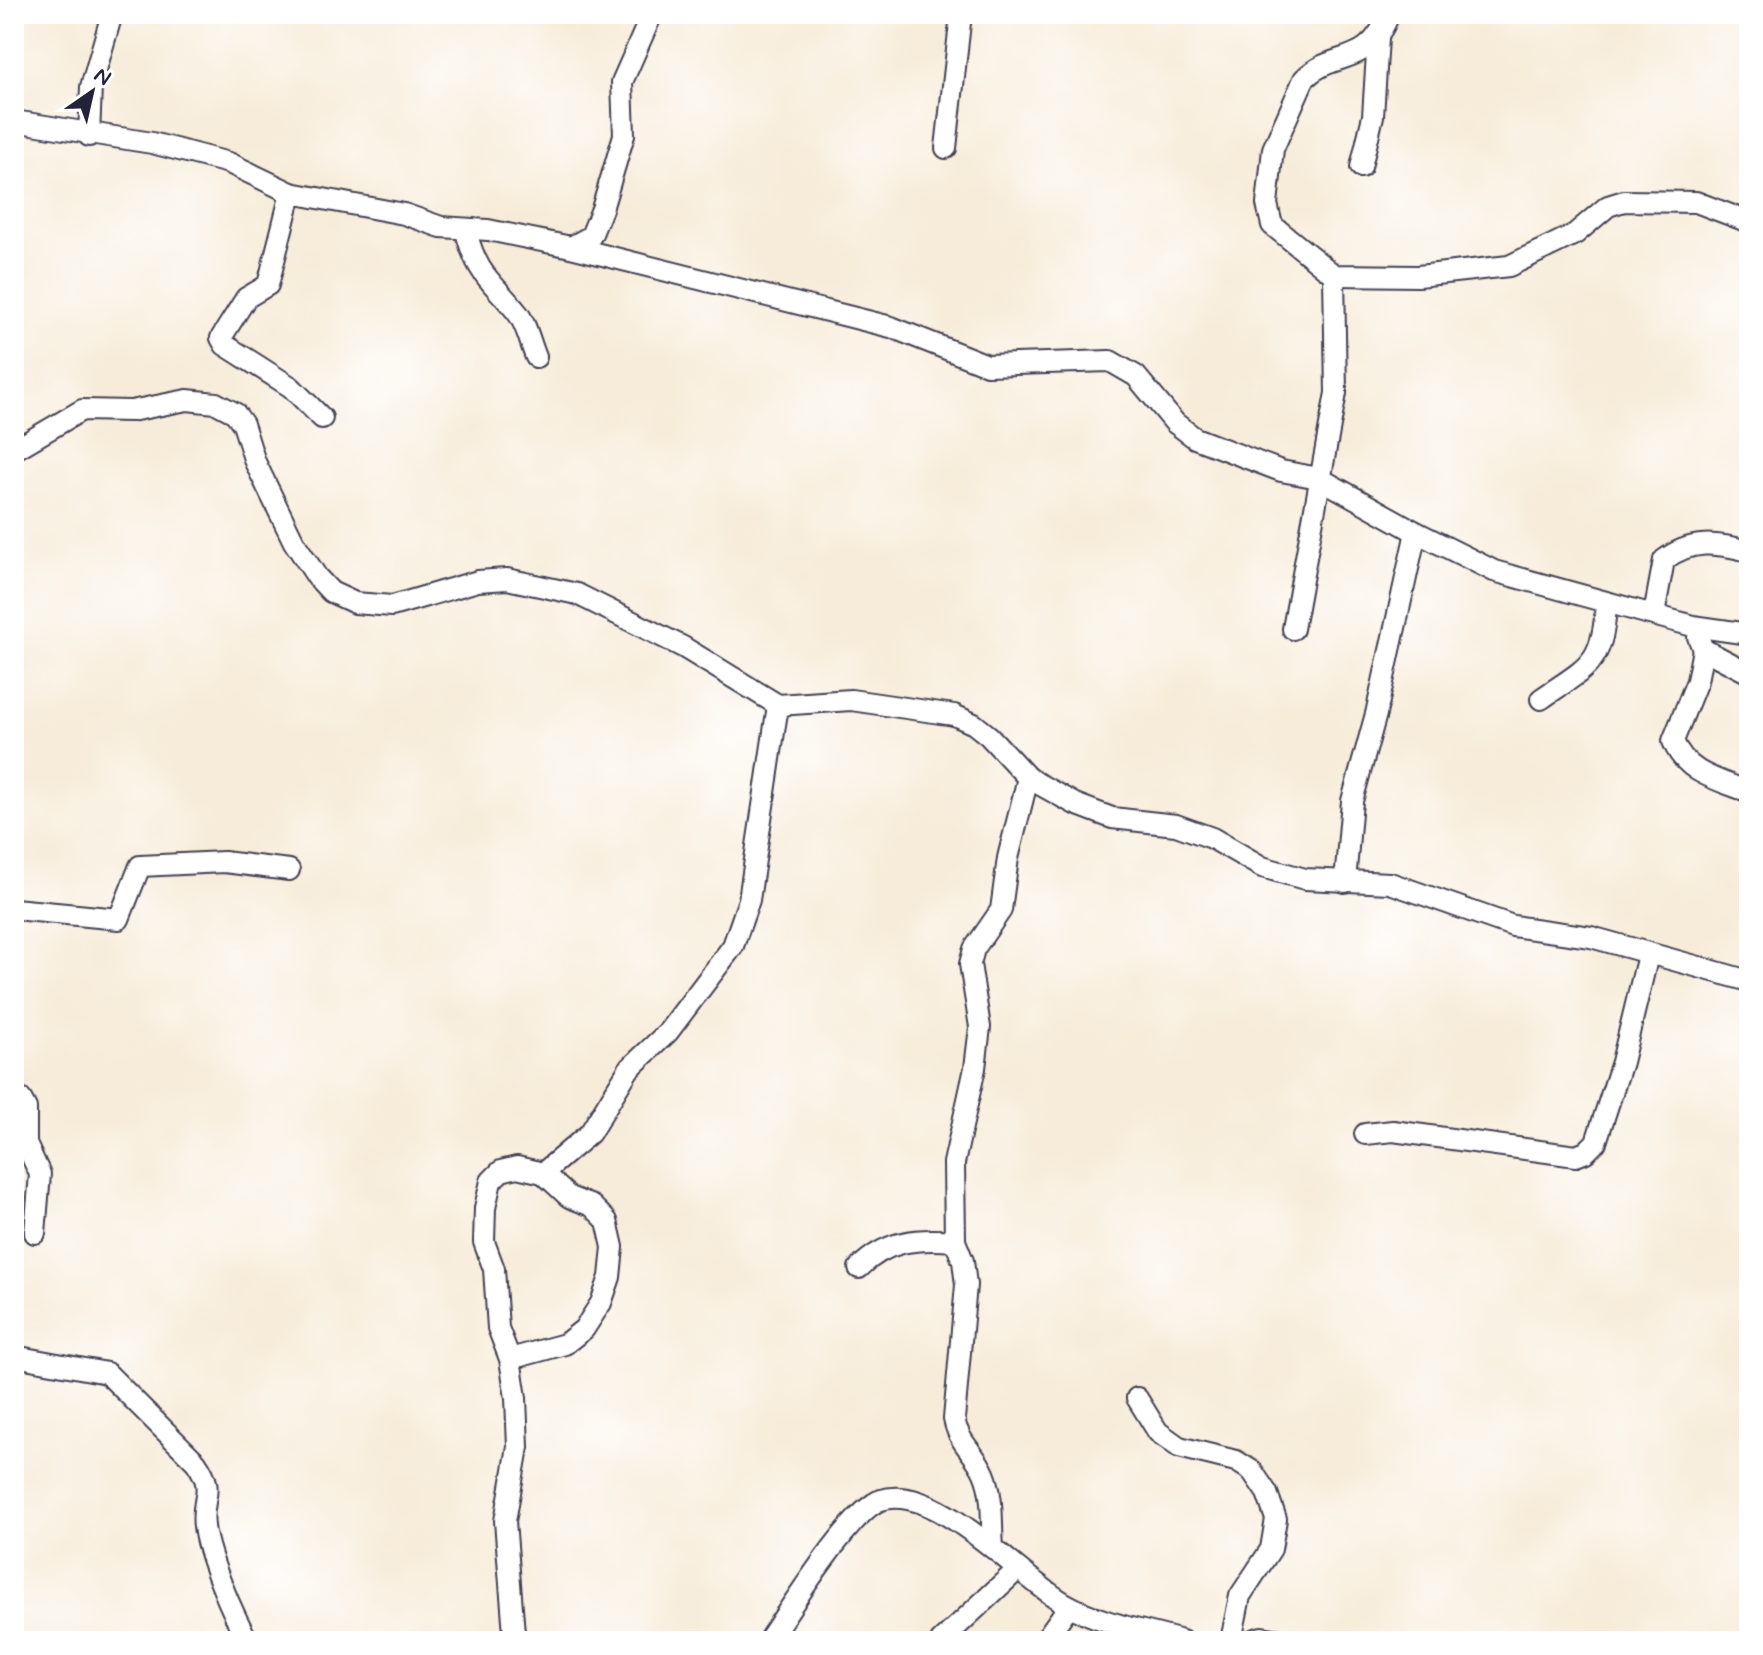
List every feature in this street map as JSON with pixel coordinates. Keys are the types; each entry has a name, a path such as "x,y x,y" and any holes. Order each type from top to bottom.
{"street":[{"path":"89,136 91,87 112,14"},
{"path":"571,247 591,236 602,209 624,135 622,82 652,14"},
{"path":"946,148 961,14"},
{"path":"1361,167 1374,103 1378,38 1389,14"},
{"path":"1378,38 1356,56 1311,71 1304,79 1273,149 1267,204 1272,225 1334,275 1418,276 1509,266 1575,234 1608,206 1624,201 1696,202 1749,222"},
{"path":"14,121 89,136 152,143 229,163 291,193 375,207 466,231 488,230 571,247 891,327 987,365 1110,361 1136,376 1175,423 1195,438 1281,471 1319,478 1494,571 1693,626 1749,634"},
{"path":"291,193 268,285 246,298 221,338 225,345 291,387 322,418"},
{"path":"466,231 471,252 486,279 517,311 536,357"},
{"path":"1293,629 1336,393 1334,275"},
{"path":"14,450 82,410 131,411 187,400 216,403 235,413 243,424 255,462 294,542 331,592 355,603 392,606 478,581 507,579 577,594 683,647 778,705 851,700 954,715 974,724 989,736 1028,778 1075,804 1112,818 1176,825 1212,838 1262,867 1305,879 1390,883 1513,926 1591,937 1749,981"},
{"path":"1345,882 1352,801 1376,714 1416,532"},
{"path":"1654,614 1664,560 1681,547 1712,545 1749,551"},
{"path":"1541,699 1598,655 1604,639 1606,604"},
{"path":"1693,626 1703,649 1697,681 1673,741 1679,756 1697,772 1749,792"},
{"path":"1703,649 1749,673"},
{"path":"543,1173 590,1133 629,1069 668,1032 733,946 749,900 778,705"},
{"path":"993,1548 989,1489 978,1463 958,1438 954,1419 966,1285 963,1261 955,1241 954,1163 975,1068 980,1027 970,964 974,949 1001,910 1008,858 1028,778"},
{"path":"14,909 119,919 140,866 224,862 289,870"},
{"path":"1365,1134 1393,1131 1576,1156 1586,1152 1596,1142 1622,1062 1648,955"},
{"path":"14,1096 21,1099 26,1108 26,1144 40,1174 35,1233"},
{"path":"510,1359 565,1344 584,1329 601,1303 610,1277 613,1247 607,1221 592,1206 556,1187 543,1173 517,1167 501,1171 491,1181 485,1208 484,1242 494,1269 498,1328 510,1359 518,1447 506,1534 514,1633 520,1641"},
{"path":"859,1268 883,1247 919,1238 955,1241"},
{"path":"14,1356 107,1373 196,1462 208,1479 209,1492 203,1511 208,1545 248,1641"},
{"path":"1137,1398 1158,1432 1179,1447 1236,1461 1252,1471 1267,1493 1276,1519 1271,1549 1240,1596 1231,1641"},
{"path":"768,1641 856,1518 880,1500 904,1498 936,1507 1069,1606 1124,1627 1182,1641"},
{"path":"941,1641 1017,1570"},
{"path":"1044,1641 1069,1606"},
{"path":"1250,1641 1262,1637 1287,1641"}]}
